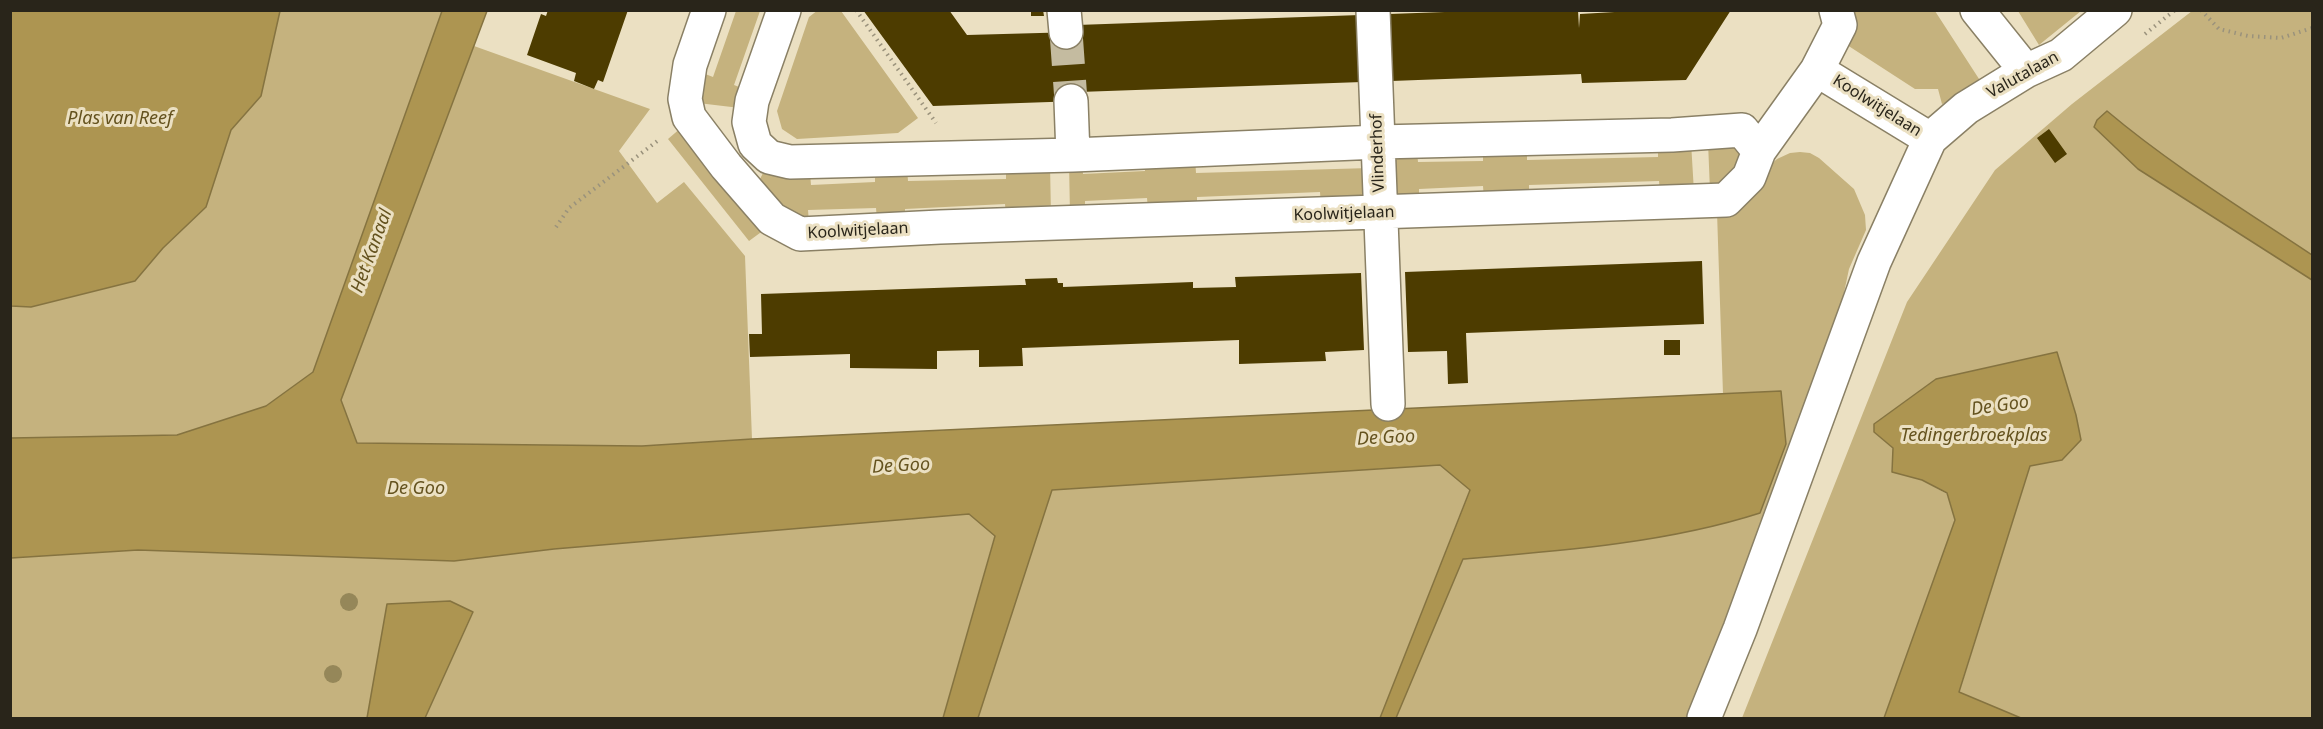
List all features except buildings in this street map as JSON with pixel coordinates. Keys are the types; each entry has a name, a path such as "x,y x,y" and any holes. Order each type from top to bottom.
{"street":[{"path":"689,117 685,99 690,65 709,10"},
{"path":"784,10 752,101 749,122 755,144 769,158 790,162 1073,155 1379,142 1672,135 1742,130 1759,151"},
{"name":"Vlinderhof","path":"1373,10 1388,404"},
{"path":"1817,70 1840,25 1836,10"},
{"path":"1977,10 2026,71"},
{"name":"Valutalaan","path":"1929,139 1966,108 2026,71 2061,55 2115,10"},
{"name":"Koolwitjelaan","path":"689,117 726,166 772,219 800,234 940,227 1726,200 1749,177 1759,151 1817,70 1929,139"},
{"path":"1071,101 1073,155"},
{"path":"1704,718 1740,629 1765,555 1874,262 1929,139"},
{"path":"726,166 755,144"}],"path":[{"path":"856,10 960,158"},
{"path":"2201,10 2219,29 2248,36 2281,38 2313,28"},
{"path":"556,227 569,208 625,168 689,117"}],"shaded area":[{"path":"818,10 841,11 918,118 898,133 797,139 782,129 777,111 809,17"},
{"path":"280,11 442,11 313,372 266,406 177,435 11,438 11,306 31,307 135,281 163,248 206,207 231,130 261,96"},
{"path":"736,11 760,11 734,85 747,90 740,108 698,103 700,72 713,77"},
{"path":"1935,11 1981,82 1955,100 1942,104 1938,89 1915,89 1844,43 1852,12"},
{"path":"2018,11 2081,11 2039,45"},
{"path":"2192,11 2312,11 2312,718 2021,718 1959,693 2030,466 2062,460 2076,415 2057,352 1936,379 1874,424 1874,432 1893,448 1892,472 1922,480 1947,494 1955,520 1884,718 1742,718 1907,302 1995,170 2072,104"},
{"path":"474,46 650,109 619,151 657,203 684,182 745,256 752,439 642,446 357,443 341,400"},
{"path":"682,127 764,230 749,241 668,139"},
{"path":"1691,142 1694,192 1660,193 1659,181 1529,185 1529,197 1484,199 1483,186 1419,189 1419,202 1388,204 1387,152 1417,151 1418,162 1483,161 1483,149 1527,147 1527,160 1658,157 1658,144"},
{"path":"1708,142 1740,144 1746,166 1710,191"},
{"path":"1790,153 1810,153 1819,158 1854,189 1865,215 1866,230 1849,269 1842,302 1772,515 1692,718 1396,718 1463,559 1575,549 1651,539 1760,513 1781,391 1723,394 1717,212 1777,159"},
{"path":"1195,158 1196,173 1370,168 1371,203 1321,205 1320,192 1197,197 1197,209 1148,210 1147,198 1085,201 1085,213 1070,214 1069,163 1082,163 1083,174 1145,171 1145,162"},
{"path":"1050,165 1051,215 1006,215 1005,204 905,209 905,220 877,220 876,208 808,210 809,223 795,219 757,185 764,171 810,173 811,185 875,182 875,169 907,168 908,181 1006,179 1006,166"},
{"path":"1440,465 1470,489 1380,718 978,718 1051,490"},
{"path":"969,514 995,535 943,718 425,718 473,613 450,601 387,605 367,718 11,718 11,558 138,550 454,561 554,549"}],"water":[{"name":"Plas van Reef","path":"11,10 280,11 261,96 231,130 206,207 163,248 135,281 31,307 11,306"},
{"path":"442,11 487,11 341,400 357,443 642,446 1781,391 1786,444 1760,513 1651,539 1575,549 1463,559 1396,718 1380,718 1470,490 1440,465 1052,490 978,718 943,718 995,536 969,514 554,549 454,561 138,550 11,558 11,438 177,435 266,406 313,372"},
{"path":"2107,111 2182,168 2312,255 2312,280 2138,169 2094,127 2097,120"},
{"name":"Tedingerbroekplas","path":"2057,352 2081,440 2062,460 2030,466 1959,692 2021,718 1884,718 1955,520 1947,493 1922,480 1892,472 1893,448 1874,432 1874,424 1936,379"},
{"path":"450,601 473,612 425,718 367,718 387,604"}],"tunnel":[{"path":"1066,32 1071,101"}],"water label":[{"name":"Het Kanaal","path":"372,251"},
{"name":"De Goo","path":"2000,406"},
{"name":"De Goo","path":"1386,438"},
{"name":"De Goo","path":"901,466"},
{"name":"De Goo","path":"416,489"}]}
